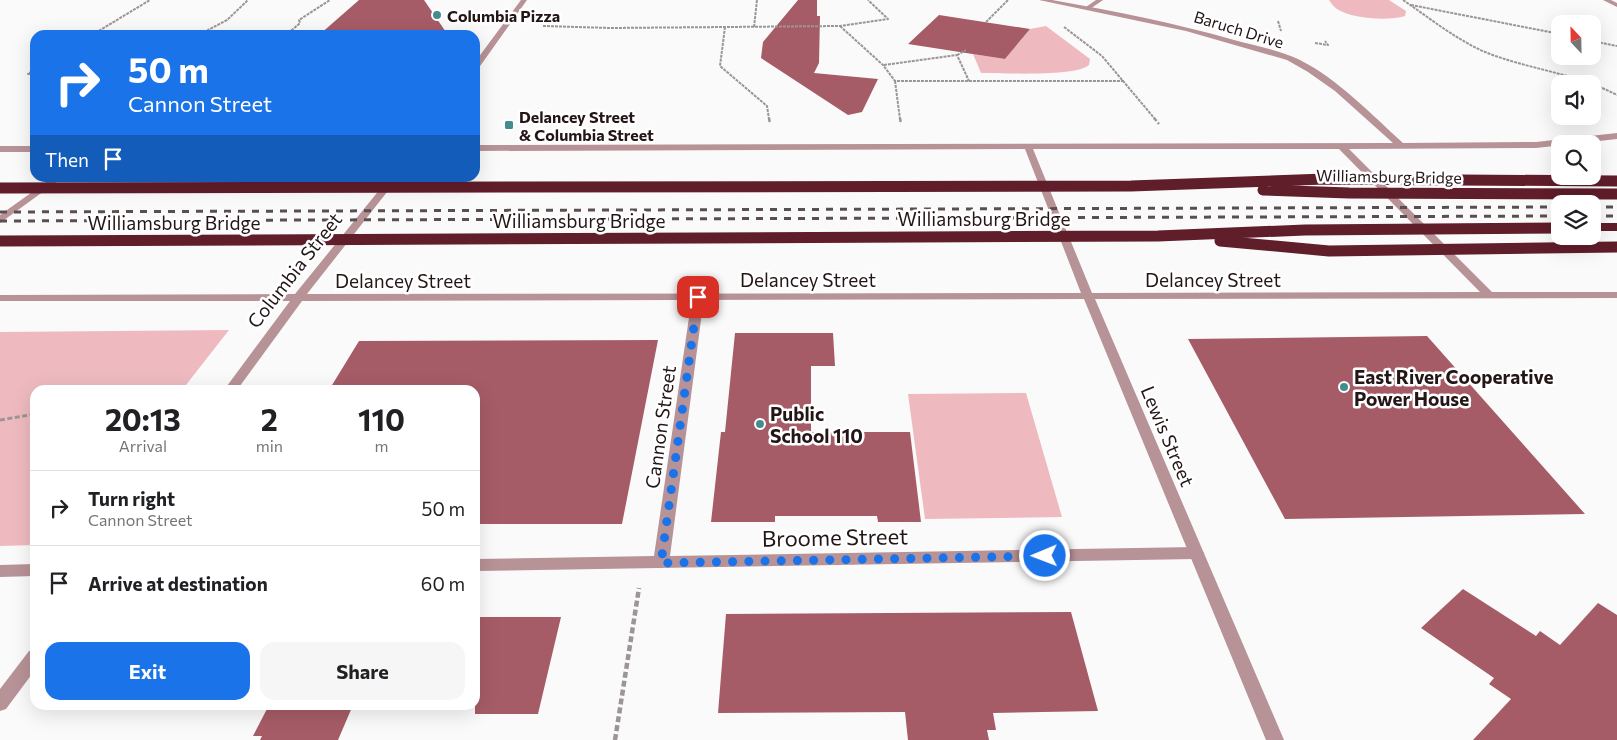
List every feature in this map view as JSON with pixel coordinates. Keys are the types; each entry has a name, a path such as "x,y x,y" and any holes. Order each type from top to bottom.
{"highway":[{"name":"Williamsburg Bridge","path":"1131,186 1325,179 1617,181"},
{"name":"Williamsburg Bridge","path":"0,188 1131,186 1348,193 1617,194"},
{"path":"1601,227 1617,227"},
{"name":"Williamsburg Bridge","path":"0,241 1158,236 1305,230 1551,228"},
{"name":"Williamsburg Bridge","path":"1158,236 1329,251 1617,247"}],"street":[{"path":"480,61 524,0"},
{"name":"Baruch Drive","path":"1042,0 1208,34 1297,62 1333,87 1370,117 1400,146"},
{"path":"1088,8 1100,0"},
{"path":"1606,0 1617,5"},
{"path":"480,148 1536,145 1617,136"},
{"name":"Lewis Street","path":"1028,146 1088,296 1275,740"},
{"path":"1341,146 1489,295"},
{"path":"0,149 30,149"},
{"path":"0,220 52,182"},
{"name":"Columbia Street","path":"234,385 298,298 390,182"},
{"name":"Delancey Street","path":"0,298 1617,295"},
{"name":"Cannon Street","path":"661,563 698,297"},
{"name":"Broome Street","path":"480,565 1196,553"},
{"path":"0,571 30,570"},
{"path":"0,703 30,663"}],"path":[{"path":"100,30 150,0"},
{"path":"208,30 227,20 248,0"},
{"path":"292,30 300,23 299,20 330,0"},
{"path":"754,27 757,0"},
{"path":"542,26 611,28 840,26 888,19 868,0"},
{"path":"986,22 1008,0"},
{"path":"1403,0 1489,53 1588,80 1617,95"},
{"path":"1409,4 1551,32"},
{"path":"1069,5 1060,12 1059,22 1102,56 1125,80 1159,124"},
{"path":"840,26 883,65 895,81 901,124"},
{"path":"725,27 720,66 767,106 770,124"},
{"path":"1601,43 1617,46"},
{"path":"883,65 957,55 966,50"},
{"path":"957,55 969,81"},
{"path":"895,81 1125,80"},
{"path":"0,420 30,415"},
{"path":"615,740 643,563"}],"shaded area":[{"path":"1329,0 1389,0 1406,11 1405,16 1398,18 1361,17 1337,9"},
{"path":"1046,26 1090,59 1089,65 1081,69 1054,73 981,73 973,54 1005,59 1030,29"},
{"path":"229,330 186,385 30,385 30,545 0,546 0,332"},
{"path":"1026,393 1062,517 925,519 908,394"}],"building":[{"path":"359,0 424,0 445,30 325,30"},
{"path":"798,0 817,0 817,16 820,16 819,63 814,73 878,79 862,112 848,115 761,58 763,42"},
{"path":"939,15 1030,29 1005,59 908,44"},
{"name":"Public School 110","path":"735,333 833,333 835,366 811,366 811,432 910,432 921,522 878,522 877,516 775,516 775,522 711,522 721,432 725,432"},
{"name":"East River Cooperative Power House","path":"1427,336 1585,514 1285,519 1188,339"},
{"path":"658,340 622,524 480,524 480,385 332,385 359,341"},
{"path":"1463,589 1536,636 1540,631 1560,645 1598,603 1617,615 1617,740 1473,740 1511,699 1489,684 1494,678 1421,628"},
{"path":"1071,612 1098,711 993,713 996,730 987,730 989,740 908,740 905,712 718,713 726,614"},
{"path":"480,617 561,617 538,714 475,714 475,710 480,710"},
{"path":"266,710 351,710 338,740 260,740 262,736 253,736"}],"railway":[{"path":"0,212 1551,207"},
{"path":"1601,207 1617,207"},
{"path":"0,221 1551,216"},
{"path":"1601,216 1617,216"}],"place":[{"name":"Columbia Pizza","path":"437,15"},
{"name":"Delancey Street & Columbia Street","path":"509,125"},
{"name":"East River Cooperative Power House","path":"1344,387"},
{"name":"Public School 110","path":"760,424"}],"route":[{"path":"698,297 661,563 1045,556"}]}
